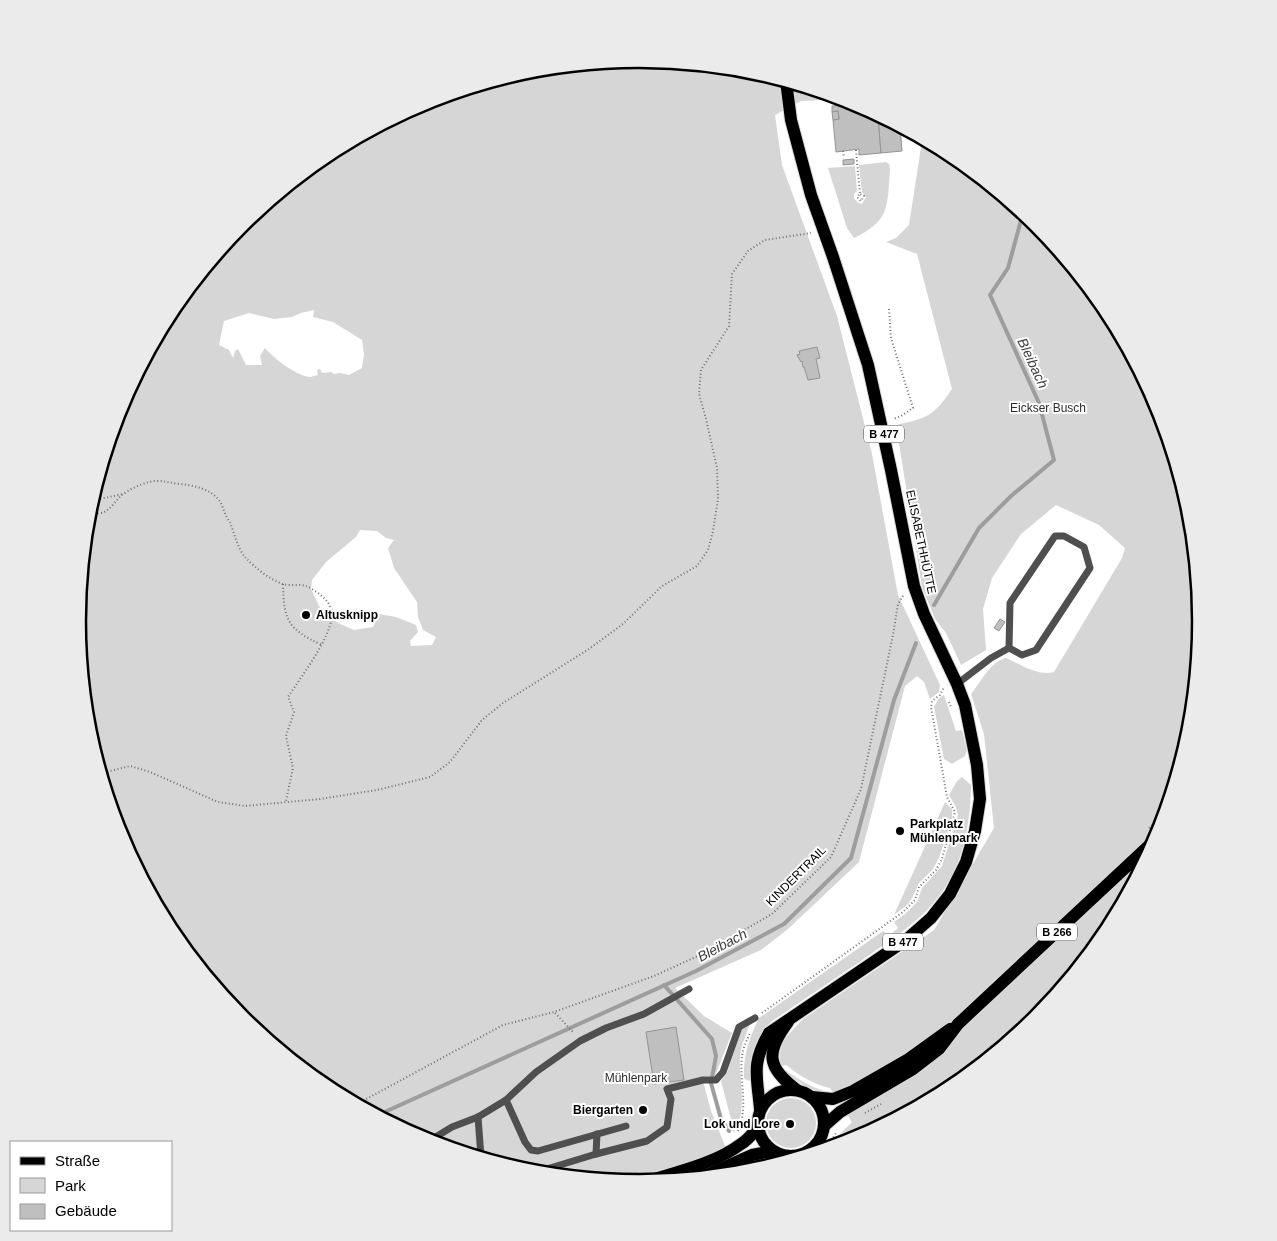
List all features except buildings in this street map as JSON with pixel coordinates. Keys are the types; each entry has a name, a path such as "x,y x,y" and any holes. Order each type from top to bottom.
{"main road":[{"name":"ELISABETHHÜTTE","path":"786,87 787,102 811,195 868,365 914,586 951,684 969,722 978,764 980,799 975,831 966,862 950,894 931,918 906,940 791,1018"},
{"name":"B 266","path":"824,1126 840,1112 913,1069 939,1049 958,1024 1145,841"},
{"name":"B 477","path":"791,1018 778,1038 772,1061 775,1070 783,1080 797,1090"},
{"name":"B 477","path":"760,1109 755,1071 756,1059 769,1033 778,1025 791,1018"},
{"name":"B 266","path":"812,1097 833,1099 853,1091 907,1060 958,1024"},
{"path":"782,1155 772,1151 765,1144 760,1136 758,1127 760,1109 765,1101 780,1092 797,1090 812,1097 822,1110 824,1126 820,1143"},
{"path":"675,1172 682,1171 732,1150 742,1144 758,1127"},
{"path":"728,1166 752,1155 772,1151"}],"lane":[{"path":"1055,536 1064,536 1084,548 1090,568 1036,650 1022,655 1009,648 1010,603 1055,536"},
{"path":"951,684 1009,648"},
{"path":"438,1135 452,1127 478,1117 506,1100 536,1072 580,1041 606,1028 644,1014 689,989"},
{"path":"554,1167 647,1141 667,1127 671,1099 667,1089 703,1080 716,1080 723,1072 740,1027 755,1018"},
{"path":"506,1100 525,1142 531,1150 538,1151 626,1126"},
{"path":"478,1117 481,1150"},
{"path":"596,1134 596,1154"}],"path":[{"path":"856,150 860,194"},
{"path":"843,151 844,158"},
{"path":"107,772 130,766 150,772 218,802 245,806 320,799 358,793 430,777 450,762 482,720 503,703 588,649 623,624 662,586 697,566 708,550 718,499 717,468 699,394 701,370 729,326 732,274 748,251 766,240 811,233"},
{"path":"881,422 902,416 913,408 891,338 889,309"},
{"path":"99,499 123,494 149,482 161,480 194,485 215,496 221,503 244,556 269,576 283,584 304,586 317,593 328,603 333,615 322,645 288,697 294,712 286,736 293,768 286,802"},
{"path":"96,513 104,513 123,494"},
{"path":"283,584 284,609 290,624 307,638 322,645"},
{"name":"KINDERTRAIL","path":"364,1100 503,1025 554,1012 654,976 700,955 772,914 831,857 861,789 898,604 904,594"},
{"path":"736,1134 742,1122 744,1110 742,1055 755,1018 903,912 915,900 918,887 936,870 942,859 955,812 947,797 931,707 932,701 951,684"},
{"path":"554,1012 574,1033"}],"green space":[{"name":"Mühlenpark","path":"638,68 711,72 782,86 824,100 801,101 775,115 782,165 837,316 872,454 898,595 940,685 939,692 930,699 924,682 917,676 905,686 859,862 788,929 761,950 675,988 704,1016 732,1033 715,1076 702,1077 711,1111 733,1165 711,1169 638,1174 602,1172 566,1169 531,1163 495,1155 461,1144 394,1116 331,1080 302,1059 247,1012 200,957 179,928 143,865 115,798 104,764 90,693 87,657 87,584 90,548 104,477 128,409 143,376 179,313 200,284 247,229 274,205 331,161 362,142 427,110 461,97 495,86 566,72","holes":["314,310 313,317 333,322 362,340 364,354 362,368 349,375 331,372 322,373 320,369 317,370 318,375 310,377 286,366 265,348 260,356 262,365 246,365 238,349 235,351 233,358 229,350 219,345 224,321 249,313 274,319 292,317","360,530 377,531 386,538 394,540 388,548 394,568 417,602 418,617 423,630 436,637 432,645 411,646 410,641 418,632 416,625 396,617 379,614 373,627 354,630 338,623 322,612 311,589 312,580 326,562 356,537"]},
{"name":"Eickser Busch","path":"921,146 975,182 1030,229 1077,284 1098,313 1134,376 1149,409 1173,477 1187,548 1192,620 1190,657 1187,693 1181,728 1173,764 1162,798 1134,865 1117,897 1077,957 1030,1012 975,1059 915,1099 883,1116 839,1135 852,1122 830,1088 818,1085 786,1065 781,1066 780,1051 782,1045 803,1019 934,930 994,828 984,734 971,694 995,663 1006,658 1042,673 1054,672 1122,558 1125,548 1099,525 1056,505 1021,534 992,578 983,609 986,650 961,665 946,633 935,619 922,587 896,425 929,415 940,405 952,389 917,254 886,242 896,238 909,225"},
{"path":"886,162 889,164 890,169 885,211 875,225 854,238 847,228 828,168 855,166 857,191 854,194 854,198 858,203 862,204 866,197 862,192 859,165"},
{"path":"944,695 956,731 962,730 967,750 965,756 952,764 944,759 934,707 939,698"},
{"path":"962,777 971,785 968,822 964,845 956,867 943,891 923,914 900,934 772,1021 757,1041 752,1056 751,1081 746,1080 744,1078 744,1070 746,1055 759,1018 883,931 889,936 898,928 894,922 917,902 922,888 942,866 958,815 949,795 957,781"},
{"path":"945,802 952,809 952,818 939,858 933,869 919,883 908,904 894,915"},
{"path":"750,1023 740,1056 742,1106 741,1115 734,1132 728,1126 732,1123 721,1081 727,1073 742,1028"},
{"path":"785,1070 811,1086 829,1092 830,1095 805,1086 783,1071"},
{"path":"791,1098 800,1100 811,1109 816,1123 814,1132 805,1143 791,1148 782,1146 771,1137 766,1123 768,1114 777,1103"}],"waterway":[{"name":"Bleibach","path":"934,605 979,528 1011,496 1054,460 1039,403 990,295 1008,268 1021,221"},
{"name":"Bleibach","path":"386,1112 696,971 784,924 851,858 894,700 916,643"},
{"path":"664,985 712,1039 716,1056 711,1083 721,1119 729,1131"}],"place":[{"name":"Altusknipp","path":"306,615"},
{"name":"Parkplatz Mühlenpark","path":"900,831"},
{"name":"Biergarten","path":"643,1110"},
{"name":"Lok und Lore","path":"790,1124"}]}
